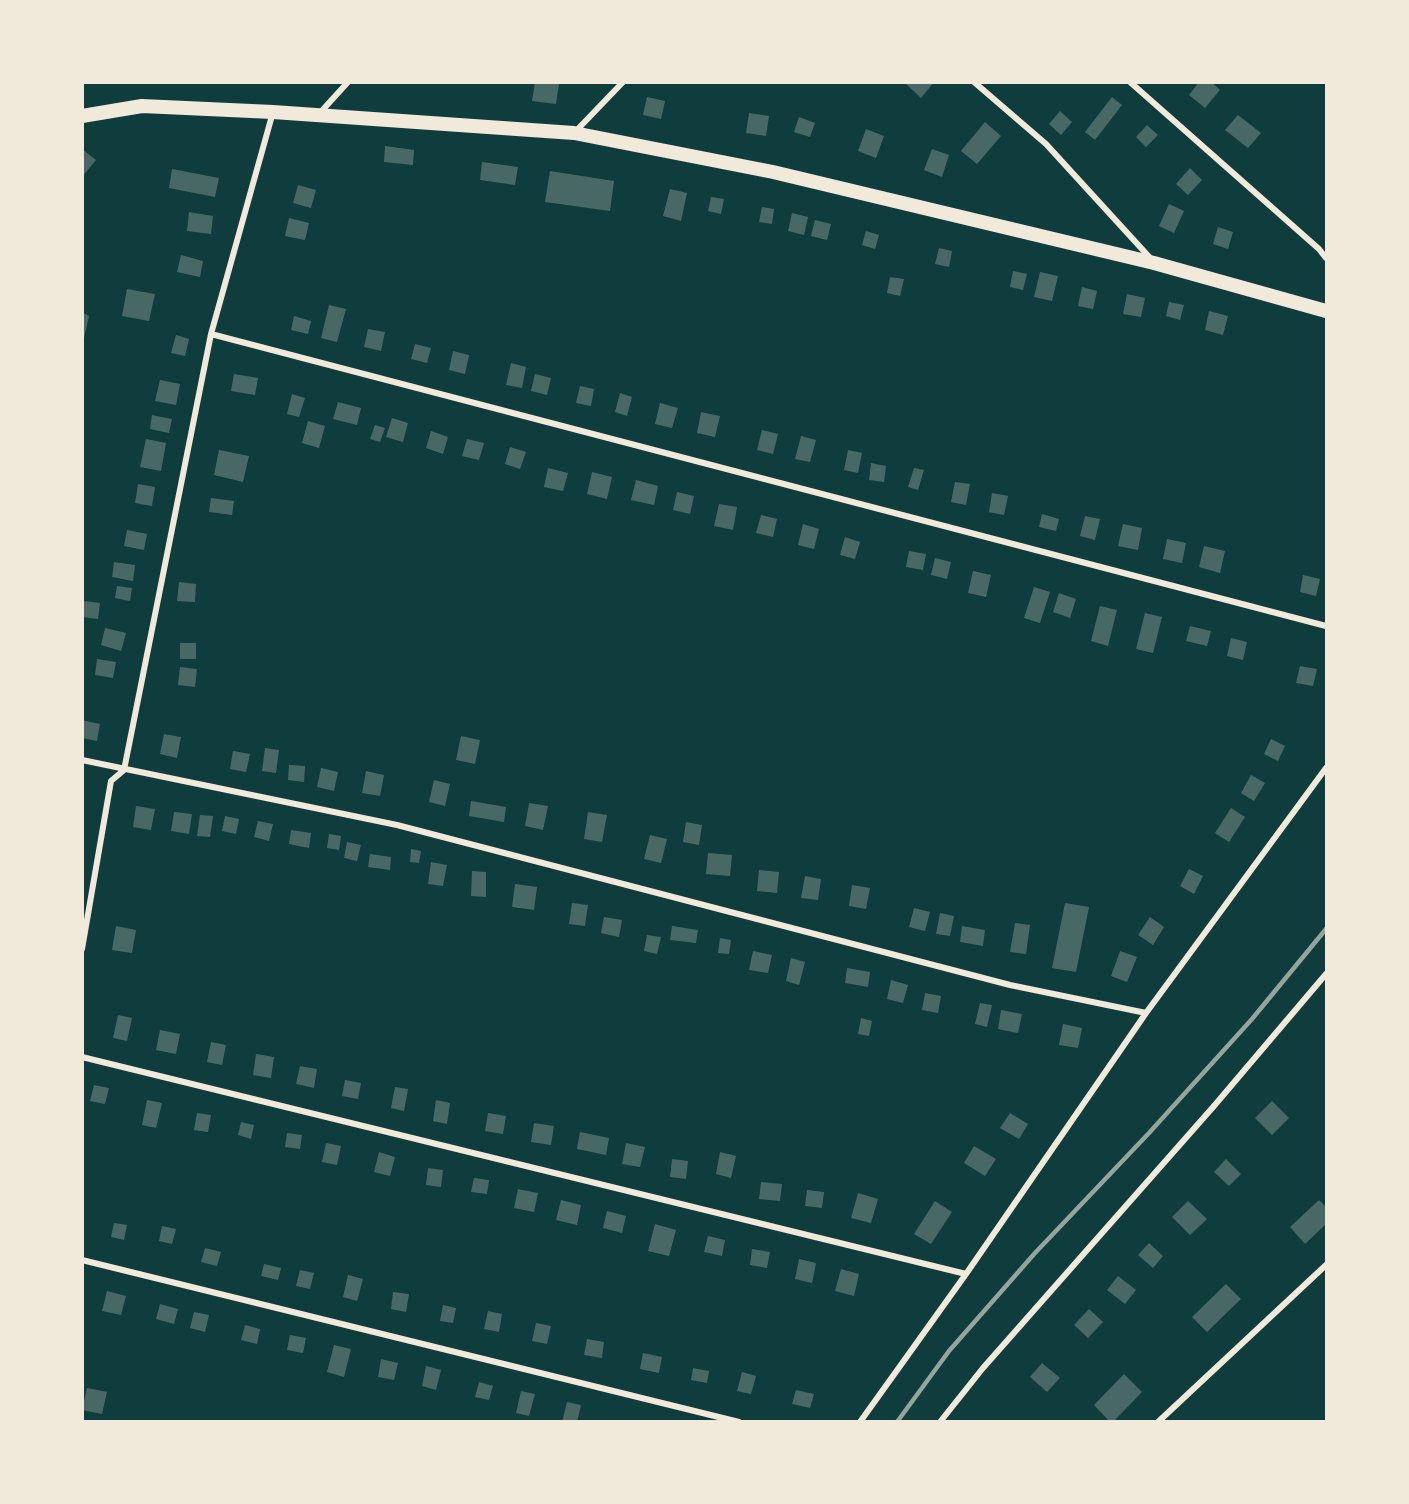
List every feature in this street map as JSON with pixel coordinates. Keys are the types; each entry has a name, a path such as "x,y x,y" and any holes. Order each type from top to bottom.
{"main road":[{"path":"82,116 142,106 273,112 574,133 773,172 1154,263 1326,311"}],"street":[{"path":"318,115 348,82"},
{"path":"574,133 623,82"},
{"path":"974,82 1046,144 1154,263"},
{"path":"1130,82 1319,249 1326,258"},
{"path":"82,949 111,781 124,770 211,334 273,112"},
{"path":"211,334 1326,626"},
{"path":"82,760 397,825 1010,985 1146,1013"},
{"path":"860,1422 966,1274 1146,1013 1326,768"},
{"path":"940,1422 983,1368 1214,1106 1326,974"},
{"path":"82,1057 966,1274"},
{"path":"82,1260 739,1422"},
{"path":"1158,1422 1326,1265"}],"building":[{"path":"535,82 559,84 556,104 532,101"},
{"path":"908,82 934,82 921,98 906,84"},
{"path":"1199,82 1211,82 1220,90 1205,108 1189,95"},
{"path":"647,97 665,101 661,119 643,115"},
{"path":"1112,97 1122,105 1095,140 1085,132"},
{"path":"1060,111 1072,122 1061,135 1049,124"},
{"path":"749,113 769,116 766,136 746,133"},
{"path":"1238,115 1261,133 1248,148 1225,130"},
{"path":"799,117 815,123 810,137 794,132"},
{"path":"985,122 1001,136 977,164 961,151"},
{"path":"1147,125 1158,135 1146,147 1136,137"},
{"path":"866,129 884,136 876,158 858,151"},
{"path":"385,146 414,150 413,165 384,162"},
{"path":"82,149 96,160 82,177"},
{"path":"932,149 949,155 942,177 924,170"},
{"path":"482,162 518,167 515,185 480,180"},
{"path":"1190,168 1202,180 1188,195 1176,184"},
{"path":"172,169 219,178 215,197 169,188"},
{"path":"550,171 614,181 610,211 545,202"},
{"path":"298,185 316,190 311,208 293,203"},
{"path":"670,189 687,193 681,221 663,216"},
{"path":"711,197 724,199 721,214 708,211"},
{"path":"1169,204 1184,211 1174,233 1159,226"},
{"path":"762,207 774,209 772,224 759,222"},
{"path":"189,212 213,216 211,234 187,231"},
{"path":"792,213 808,217 804,235 788,231"},
{"path":"289,218 309,223 305,240 285,236"},
{"path":"815,220 831,224 827,240 811,236"},
{"path":"1218,227 1233,232 1228,249 1213,244"},
{"path":"866,231 879,235 875,249 862,245"},
{"path":"939,248 952,251 949,267 935,264"},
{"path":"181,255 203,261 200,277 177,272"},
{"path":"1013,271 1027,274 1023,290 1010,287"},
{"path":"1040,272 1058,276 1052,301 1034,297"},
{"path":"890,277 904,279 900,296 887,293"},
{"path":"1082,287 1097,291 1093,309 1078,306"},
{"path":"127,289 155,294 149,321 122,316"},
{"path":"1127,294 1145,298 1141,317 1123,314"},
{"path":"1169,302 1184,305 1180,320 1166,316"},
{"path":"329,305 346,309 337,342 321,338"},
{"path":"1209,311 1228,316 1223,335 1205,330"},
{"path":"82,312 89,316 83,342 82,341"},
{"path":"294,316 311,321 308,334 291,330"},
{"path":"368,329 385,332 381,351 364,347"},
{"path":"176,335 189,339 185,356 171,353"},
{"path":"415,344 431,348 427,363 411,359"},
{"path":"453,351 469,355 465,374 449,370"},
{"path":"511,363 526,367 522,388 506,385"},
{"path":"234,374 258,378 255,395 231,391"},
{"path":"535,374 551,378 547,395 531,391"},
{"path":"160,380 180,384 176,405 155,401"},
{"path":"580,386 594,389 591,406 576,403"},
{"path":"620,393 632,397 627,416 615,412"},
{"path":"292,394 305,398 299,417 287,414"},
{"path":"338,402 361,408 357,425 333,419"},
{"path":"660,403 678,408 672,428 655,424"},
{"path":"701,412 720,416 715,437 697,433"},
{"path":"152,415 172,419 169,433 150,429"},
{"path":"392,418 408,423 403,442 386,437"},
{"path":"308,421 325,426 319,448 302,443"},
{"path":"375,425 385,428 380,442 370,439"},
{"path":"762,430 778,434 773,454 757,450"},
{"path":"431,431 448,437 443,454 426,448"},
{"path":"801,436 816,440 810,462 795,459"},
{"path":"146,439 166,443 161,471 140,467"},
{"path":"467,439 484,443 479,460 462,456"},
{"path":"510,447 526,452 520,469 505,464"},
{"path":"219,450 249,456 243,482 214,475"},
{"path":"848,450 862,453 858,473 844,470"},
{"path":"871,463 886,466 884,482 869,480"},
{"path":"548,468 568,473 563,491 544,487"},
{"path":"914,468 924,470 918,490 908,487"},
{"path":"592,472 612,477 607,499 587,494"},
{"path":"636,480 658,486 654,505 631,500"},
{"path":"955,482 970,484 966,505 951,502"},
{"path":"138,484 155,487 152,506 135,503"},
{"path":"677,492 694,496 690,514 673,510"},
{"path":"992,493 1008,496 1004,515 989,512"},
{"path":"211,498 234,501 232,515 209,512"},
{"path":"719,504 737,507 733,530 714,526"},
{"path":"1042,514 1059,519 1056,531 1039,527"},
{"path":"761,515 777,519 773,537 756,533"},
{"path":"1085,516 1100,519 1095,540 1080,536"},
{"path":"803,524 819,529 814,549 798,545"},
{"path":"1123,524 1142,528 1138,550 1118,546"},
{"path":"127,530 147,534 144,550 124,546"},
{"path":"845,537 860,542 855,559 840,555"},
{"path":"1167,539 1186,543 1182,563 1163,559"},
{"path":"1204,546 1225,551 1220,573 1199,567"},
{"path":"909,551 926,554 923,570 906,567"},
{"path":"935,558 951,562 947,579 931,575"},
{"path":"114,562 135,565 133,581 112,577"},
{"path":"973,571 991,575 986,597 968,593"},
{"path":"1303,575 1320,579 1316,596 1300,592"},
{"path":"179,582 196,584 195,602 177,601"},
{"path":"117,586 132,588 130,601 115,598"},
{"path":"1034,587 1050,592 1040,623 1024,618"},
{"path":"1059,593 1076,599 1070,618 1053,612"},
{"path":"84,601 100,603 98,619 82,617"},
{"path":"1100,606 1117,610 1108,646 1091,641"},
{"path":"1145,613 1162,617 1153,653 1136,649"},
{"path":"1190,626 1211,631 1207,646 1186,641"},
{"path":"105,628 126,633 121,651 101,645"},
{"path":"1231,638 1247,642 1243,660 1227,656"},
{"path":"180,643 196,643 196,659 180,659"},
{"path":"97,659 116,662 113,678 95,675"},
{"path":"1300,666 1317,669 1313,686 1296,683"},
{"path":"180,667 197,669 195,687 178,685"},
{"path":"82,720 100,724 97,741 82,738"},
{"path":"164,734 181,737 177,758 160,754"},
{"path":"461,736 480,740 475,764 456,760"},
{"path":"1271,739 1285,746 1278,761 1264,754"},
{"path":"265,748 279,750 276,773 262,771"},
{"path":"233,751 250,754 246,772 230,769"},
{"path":"289,765 305,766 304,782 288,780"},
{"path":"321,768 338,772 334,791 317,787"},
{"path":"366,771 384,775 380,796 362,793"},
{"path":"1251,775 1265,783 1254,801 1241,793"},
{"path":"434,780 450,784 445,806 429,802"},
{"path":"471,801 506,807 504,822 469,816"},
{"path":"529,803 548,806 543,830 525,826"},
{"path":"136,806 155,809 151,830 133,827"},
{"path":"1231,808 1245,817 1229,842 1215,833"},
{"path":"174,812 192,814 189,834 171,831"},
{"path":"588,812 607,815 602,842 584,839"},
{"path":"200,815 213,816 210,837 197,836"},
{"path":"225,816 239,819 236,834 222,831"},
{"path":"258,821 273,824 269,841 254,837"},
{"path":"686,822 702,825 699,845 683,842"},
{"path":"291,830 311,833 309,848 289,844"},
{"path":"329,834 341,836 339,850 327,848"},
{"path":"650,835 667,839 661,863 644,859"},
{"path":"347,842 361,845 357,861 344,858"},
{"path":"411,849 421,851 419,863 410,862"},
{"path":"708,853 732,855 730,876 706,874"},
{"path":"370,854 391,857 390,870 368,867"},
{"path":"431,862 447,865 443,886 428,884"},
{"path":"1189,869 1203,876 1194,894 1180,886"},
{"path":"759,870 779,872 777,893 757,891"},
{"path":"472,871 486,872 486,897 471,896"},
{"path":"805,876 821,879 818,900 801,898"},
{"path":"515,884 537,887 534,910 512,907"},
{"path":"852,885 870,888 866,909 849,906"},
{"path":"572,903 588,905 585,926 569,924"},
{"path":"1065,903 1089,907 1076,972 1052,968"},
{"path":"914,908 930,912 925,931 909,927"},
{"path":"940,913 954,916 950,936 936,934"},
{"path":"604,917 622,920 619,937 601,933"},
{"path":"1150,917 1164,927 1153,945 1138,935"},
{"path":"1015,923 1030,925 1026,954 1010,952"},
{"path":"116,926 136,930 132,953 112,950"},
{"path":"672,926 698,930 696,943 670,940"},
{"path":"962,926 985,930 983,946 960,942"},
{"path":"647,935 661,937 657,954 644,951"},
{"path":"720,938 731,940 729,954 718,953"},
{"path":"753,951 772,955 768,973 749,970"},
{"path":"1120,951 1137,957 1127,982 1111,976"},
{"path":"791,958 805,962 799,985 786,981"},
{"path":"847,968 870,972 868,987 845,983"},
{"path":"891,980 908,985 903,1003 887,999"},
{"path":"925,993 941,996 938,1013 922,1010"},
{"path":"980,1003 992,1005 987,1027 975,1024"},
{"path":"1001,1010 1022,1014 1018,1033 998,1029"},
{"path":"118,1015 132,1018 127,1041 113,1038"},
{"path":"861,1018 872,1021 869,1036 858,1034"},
{"path":"1063,1024 1082,1028 1078,1048 1059,1045"},
{"path":"160,1030 180,1034 176,1054 156,1050"},
{"path":"211,1042 226,1045 222,1065 207,1062"},
{"path":"256,1054 274,1057 271,1078 253,1075"},
{"path":"300,1066 317,1069 314,1088 296,1084"},
{"path":"345,1080 361,1083 358,1099 342,1096"},
{"path":"94,1085 109,1088 105,1104 90,1101"},
{"path":"395,1087 408,1089 404,1111 391,1108"},
{"path":"147,1100 162,1103 156,1128 142,1125"},
{"path":"436,1100 450,1103 447,1124 433,1121"},
{"path":"1272,1101 1289,1118 1272,1135 1255,1118"},
{"path":"197,1113 211,1115 208,1132 194,1130"},
{"path":"488,1113 506,1116 503,1134 485,1131"},
{"path":"1010,1113 1028,1124 1019,1139 1000,1128"},
{"path":"241,1122 254,1125 251,1139 238,1135"},
{"path":"534,1123 554,1126 551,1145 531,1142"},
{"path":"580,1132 609,1138 606,1155 577,1149"},
{"path":"287,1133 302,1135 300,1149 285,1147"},
{"path":"326,1143 341,1146 337,1165 322,1162"},
{"path":"626,1143 645,1147 640,1167 622,1164"},
{"path":"974,1146 996,1159 985,1176 964,1163"},
{"path":"379,1152 395,1157 390,1176 374,1172"},
{"path":"720,1152 736,1156 731,1178 716,1174"},
{"path":"672,1159 688,1161 686,1179 670,1177"},
{"path":"1226,1159 1241,1174 1229,1186 1214,1172"},
{"path":"428,1168 443,1170 441,1187 426,1185"},
{"path":"474,1178 489,1180 487,1194 471,1192"},
{"path":"761,1182 782,1184 780,1201 759,1199"},
{"path":"518,1189 538,1193 534,1212 514,1208"},
{"path":"807,1190 824,1192 822,1208 805,1206"},
{"path":"858,1193 878,1199 871,1223 851,1218"},
{"path":"561,1200 581,1205 577,1225 556,1220"},
{"path":"1319,1200 1326,1207 1326,1224 1305,1244 1290,1227"},
{"path":"935,1201 952,1212 931,1244 914,1234"},
{"path":"1188,1201 1207,1219 1190,1235 1172,1217"},
{"path":"607,1211 626,1216 622,1233 603,1228"},
{"path":"114,1223 127,1225 124,1240 111,1237"},
{"path":"655,1224 676,1230 669,1256 648,1251"},
{"path":"162,1226 176,1229 172,1244 159,1241"},
{"path":"708,1236 725,1240 722,1256 704,1252"},
{"path":"1149,1243 1163,1256 1153,1268 1138,1255"},
{"path":"205,1248 221,1252 217,1266 201,1262"},
{"path":"752,1249 770,1252 767,1268 750,1265"},
{"path":"799,1259 816,1263 812,1283 795,1279"},
{"path":"264,1264 281,1268 278,1280 261,1276"},
{"path":"841,1269 859,1274 854,1296 835,1291"},
{"path":"300,1270 314,1273 310,1289 296,1286"},
{"path":"348,1275 363,1279 357,1301 343,1297"},
{"path":"1118,1276 1136,1290 1125,1304 1107,1290"},
{"path":"1226,1284 1241,1299 1207,1332 1192,1317"},
{"path":"107,1291 126,1296 121,1315 102,1311"},
{"path":"393,1292 409,1294 406,1312 391,1309"},
{"path":"160,1304 178,1309 174,1324 156,1319"},
{"path":"443,1305 456,1308 453,1323 440,1321"},
{"path":"1089,1309 1103,1322 1088,1338 1074,1325"},
{"path":"488,1311 502,1314 499,1332 484,1329"},
{"path":"194,1312 209,1315 205,1332 190,1328"},
{"path":"536,1323 551,1326 547,1344 532,1341"},
{"path":"245,1325 260,1329 257,1344 241,1340"},
{"path":"290,1335 306,1338 303,1353 287,1350"},
{"path":"587,1339 604,1342 602,1358 584,1355"},
{"path":"334,1345 351,1349 344,1377 327,1372"},
{"path":"643,1353 662,1357 659,1373 640,1369"},
{"path":"381,1359 398,1363 394,1380 378,1377"},
{"path":"1042,1363 1060,1378 1047,1392 1030,1377"},
{"path":"426,1366 441,1370 436,1390 422,1386"},
{"path":"693,1368 709,1371 707,1383 691,1380"},
{"path":"742,1372 756,1376 751,1394 737,1391"},
{"path":"1124,1374 1142,1392 1113,1422 1110,1422 1094,1405"},
{"path":"479,1382 493,1386 489,1400 475,1397"},
{"path":"87,1388 107,1392 102,1414 82,1410"},
{"path":"796,1390 814,1394 810,1408 792,1404"},
{"path":"521,1391 535,1394 529,1416 516,1413"},
{"path":"567,1402 581,1405 577,1422 562,1422"}],"railway":[{"path":"897,1422 949,1351 1035,1253 1149,1133 1252,1019 1326,929"}]}
